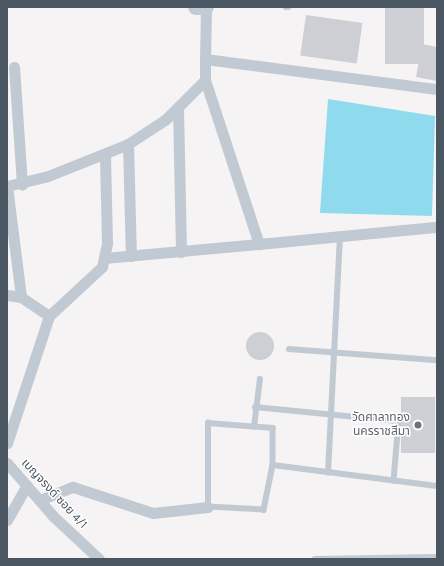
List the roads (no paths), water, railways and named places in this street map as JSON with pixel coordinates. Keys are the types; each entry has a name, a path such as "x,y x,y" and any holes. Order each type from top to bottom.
{"street":[{"path":"203,7 205,80 258,244"},
{"path":"205,59 437,89"},
{"path":"14,67 22,185"},
{"path":"22,297 7,186 22,185 128,144 178,108 205,80"},
{"path":"178,108 181,252"},
{"path":"128,144 131,256"},
{"path":"7,443 49,316 102,268 104,258 105,154"},
{"path":"104,258 437,227"},
{"path":"7,295 22,297 49,316"},
{"name":"เบญจรงด์ ซอย 4/1","path":"7,463 40,500 99,559"},
{"path":"7,520 27,484"},
{"path":"40,500 73,487 153,513 208,507"}],"lane":[{"path":"328,473 340,237"},
{"path":"289,349 333,354 437,360"},
{"path":"254,427 255,407 260,379"},
{"path":"255,407 399,421 394,481"},
{"path":"208,423 254,427 273,428 273,465 264,510 208,507 208,423"},
{"path":"273,465 437,486"},
{"path":"315,559 437,557"}],"water":[{"path":"328,99 435,116 432,216 320,213"}],"place":[{"name":"วัดศาลาทอง นครราชสีมา","path":"418,425"}]}
